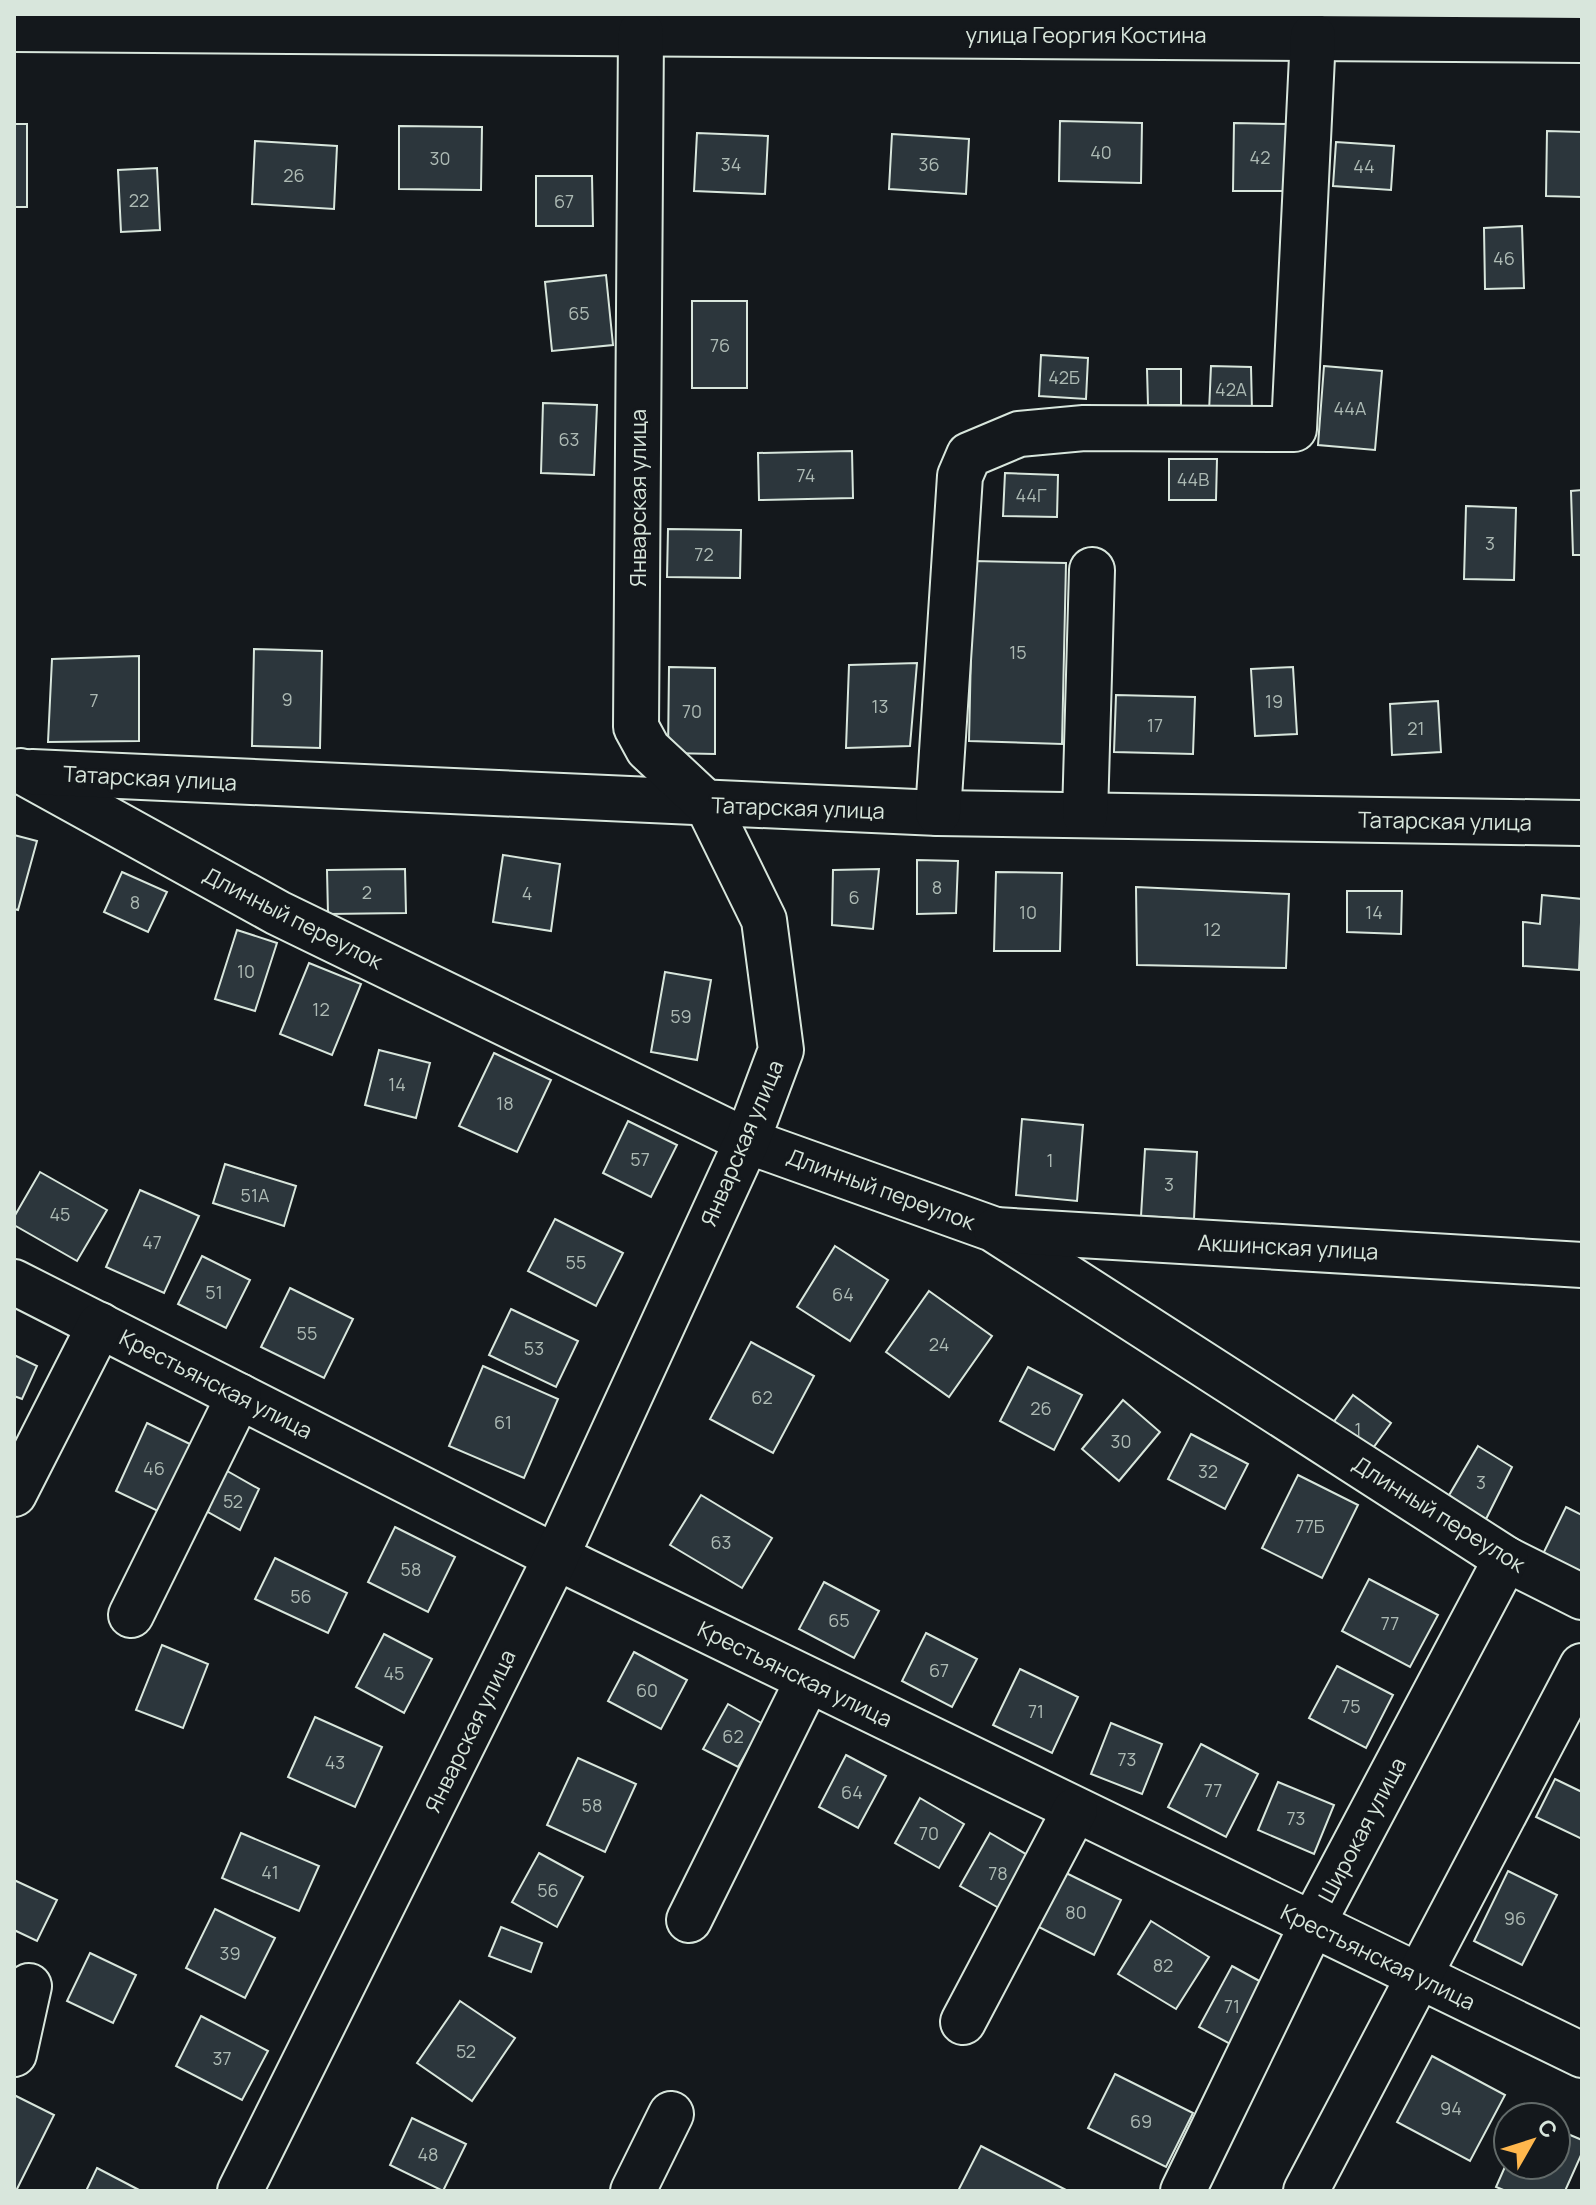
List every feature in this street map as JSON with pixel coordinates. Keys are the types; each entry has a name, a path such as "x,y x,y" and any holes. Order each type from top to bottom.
{"street":[{"name":"улица Георгия Костина","path":"14,29 413,23 641,32 831,24 1313,36 1362,25 1582,40"},
{"name":"Январская улица","path":"240,2191 556,1557 747,1141 781,1050 764,920 707,804 648,749 636,727 641,32"},
{"path":"938,813 960,476 969,455 1019,434 1084,428 1294,429 1313,36"},
{"path":"1085,815 1092,570"},
{"name":"Татарская улица","path":"17,771 938,813 1582,823"},
{"name":"Длинный переулок","path":"17,771 278,913 747,1141 993,1229 1506,1559 1582,1597"},
{"name":"Акшинская улица","path":"993,1229 1582,1265"},
{"name":"Крестьянская улица","path":"14,1282 556,1557 1582,2055"},
{"path":"14,1494 100,1325"},
{"path":"131,1615 239,1396"},
{"name":"Широкая улица","path":"1183,2191 1312,1925 1506,1559"},
{"path":"1306,2191 1582,1666"},
{"path":"689,1920 808,1680"},
{"path":"963,2022 1075,1810"},
{"path":"14,2054 29,1986"},
{"path":"633,2191 671,2114"}],"building":[{"path":"1060,121 1142,123 1141,183 1059,181"},
{"path":"1234,123 1287,124 1286,191 1233,191"},
{"path":"14,124 27,124 27,207 14,207"},
{"path":"399,126 482,127 481,190 399,189"},
{"path":"1547,131 1582,132 1582,197 1546,196"},
{"path":"697,133 768,136 765,194 694,191"},
{"path":"892,134 969,139 966,194 889,189"},
{"path":"255,141 337,146 334,209 252,204"},
{"path":"1336,142 1394,146 1391,190 1333,186"},
{"path":"157,168 160,230 121,232 118,170"},
{"path":"536,176 592,176 593,226 536,226"},
{"path":"1522,226 1524,288 1485,289 1484,228"},
{"path":"606,275 613,345 552,351 545,282"},
{"path":"692,301 747,301 747,388 692,388"},
{"path":"1041,355 1088,358 1086,399 1039,396"},
{"path":"1211,366 1251,367 1252,411 1209,412"},
{"path":"1324,366 1382,371 1375,450 1318,445"},
{"path":"1147,369 1181,369 1181,405 1148,405"},
{"path":"543,403 597,405 594,475 541,473"},
{"path":"852,451 853,498 759,500 758,453"},
{"path":"1169,459 1217,459 1216,500 1169,500"},
{"path":"1005,473 1058,475 1057,517 1003,516"},
{"path":"1582,490 1582,555 1573,555 1571,491"},
{"path":"1466,506 1516,508 1514,580 1464,579"},
{"path":"668,529 741,530 740,578 667,577"},
{"path":"973,561 1066,563 1062,744 969,741"},
{"path":"254,649 322,651 320,748 252,746"},
{"path":"139,656 139,741 48,742 52,659"},
{"path":"917,663 910,746 846,748 849,665"},
{"path":"669,667 715,668 715,754 668,753"},
{"path":"1293,667 1297,734 1255,736 1251,669"},
{"path":"1116,695 1195,697 1193,754 1114,752"},
{"path":"1438,701 1441,752 1392,755 1390,704"},
{"path":"14,835 37,841 18,910 14,909"},
{"path":"503,855 560,864 551,931 493,922"},
{"path":"917,860 958,861 956,913 917,914"},
{"path":"405,869 406,913 328,914 327,870"},
{"path":"879,869 873,929 832,925 833,870"},
{"path":"122,872 167,892 148,932 104,912"},
{"path":"996,872 1062,873 1060,951 994,951"},
{"path":"1136,887 1289,894 1286,968 1137,965"},
{"path":"1347,891 1402,891 1401,934 1347,932"},
{"path":"1542,895 1582,899 1579,970 1523,966 1523,922 1540,924"},
{"path":"237,930 277,943 255,1011 215,999"},
{"path":"309,963 361,984 332,1055 280,1034"},
{"path":"665,972 711,980 697,1060 651,1052"},
{"path":"379,1050 430,1063 416,1118 365,1105"},
{"path":"494,1053 551,1080 517,1152 459,1126"},
{"path":"1022,1119 1083,1125 1077,1201 1016,1195"},
{"path":"628,1121 677,1145 651,1197 603,1173"},
{"path":"1145,1149 1197,1152 1194,1219 1141,1216"},
{"path":"225,1164 296,1186 284,1226 213,1203"},
{"path":"40,1172 107,1210 77,1261 14,1225 14,1217"},
{"path":"140,1190 199,1216 164,1293 106,1267"},
{"path":"555,1219 623,1253 596,1306 528,1271"},
{"path":"835,1246 888,1280 850,1341 797,1307"},
{"path":"202,1256 250,1280 226,1328 178,1304"},
{"path":"290,1288 353,1319 324,1378 261,1347"},
{"path":"929,1291 992,1336 949,1397 886,1352"},
{"path":"511,1309 578,1341 556,1387 489,1355"},
{"path":"751,1342 814,1376 773,1453 710,1419"},
{"path":"14,1355 37,1366 22,1399 14,1396"},
{"path":"483,1366 558,1399 524,1478 449,1446"},
{"path":"1028,1367 1082,1395 1054,1450 1000,1421"},
{"path":"1353,1395 1391,1423 1363,1462 1325,1434"},
{"path":"1123,1400 1160,1432 1119,1481 1082,1449"},
{"path":"147,1423 192,1445 160,1512 116,1491"},
{"path":"1191,1434 1248,1464 1225,1509 1168,1479"},
{"path":"1478,1446 1512,1467 1486,1519 1448,1497"},
{"path":"222,1468 259,1489 240,1530 208,1512"},
{"path":"1298,1475 1358,1505 1322,1578 1262,1548"},
{"path":"701,1495 772,1538 742,1588 670,1545"},
{"path":"1566,1507 1582,1515 1582,1575 1542,1556"},
{"path":"395,1527 455,1557 428,1612 368,1582"},
{"path":"275,1558 347,1593 328,1633 255,1599"},
{"path":"1369,1579 1438,1615 1410,1667 1342,1631"},
{"path":"824,1582 879,1611 854,1658 799,1629"},
{"path":"926,1633 977,1659 952,1707 902,1681"},
{"path":"384,1634 432,1659 404,1713 356,1687"},
{"path":"162,1645 208,1664 183,1728 136,1710"},
{"path":"634,1652 687,1680 661,1729 608,1701"},
{"path":"1337,1666 1393,1695 1366,1748 1309,1718"},
{"path":"1020,1669 1078,1697 1052,1753 993,1725"},
{"path":"728,1704 763,1724 738,1767 703,1749"},
{"path":"315,1717 382,1747 355,1807 288,1777"},
{"path":"1111,1723 1162,1744 1142,1794 1091,1774"},
{"path":"1201,1744 1258,1774 1226,1837 1168,1807"},
{"path":"846,1755 886,1776 858,1828 819,1807"},
{"path":"578,1758 636,1784 605,1852 547,1825"},
{"path":"1555,1779 1582,1792 1582,1839 1536,1817"},
{"path":"1278,1782 1334,1805 1314,1854 1258,1830"},
{"path":"920,1798 964,1824 939,1868 895,1843"},
{"path":"241,1833 319,1866 299,1911 222,1878"},
{"path":"990,1833 1036,1860 1006,1912 960,1886"},
{"path":"539,1853 583,1877 557,1927 512,1902"},
{"path":"1058,1869 1121,1900 1094,1955 1031,1923"},
{"path":"1508,1871 1557,1895 1522,1965 1474,1941"},
{"path":"14,1880 57,1900 37,1941 14,1930"},
{"path":"215,1909 275,1938 245,1998 186,1968"},
{"path":"1151,1921 1209,1957 1176,2009 1118,1974"},
{"path":"501,1927 542,1943 531,1972 489,1956"},
{"path":"90,1953 136,1975 113,2023 67,2001"},
{"path":"1232,1966 1265,1984 1232,2045 1199,2027"},
{"path":"460,2001 515,2038 472,2101 417,2063"},
{"path":"201,2016 268,2051 242,2100 176,2066"},
{"path":"1432,2056 1505,2095 1502,2101 1492,2101 1492,2120 1470,2161 1397,2122"},
{"path":"1115,2074 1193,2113 1166,2167 1088,2128"},
{"path":"14,2095 54,2115 16,2191 14,2191"},
{"path":"412,2118 466,2144 443,2191 390,2165"},
{"path":"1572,2136 1582,2140 1582,2153 1572,2175"},
{"path":"981,2146 1068,2191 958,2191"},
{"path":"97,2168 141,2191 86,2191"},
{"path":"1499,2181 1569,2181 1565,2191 1506,2191 1496,2187"}]}
